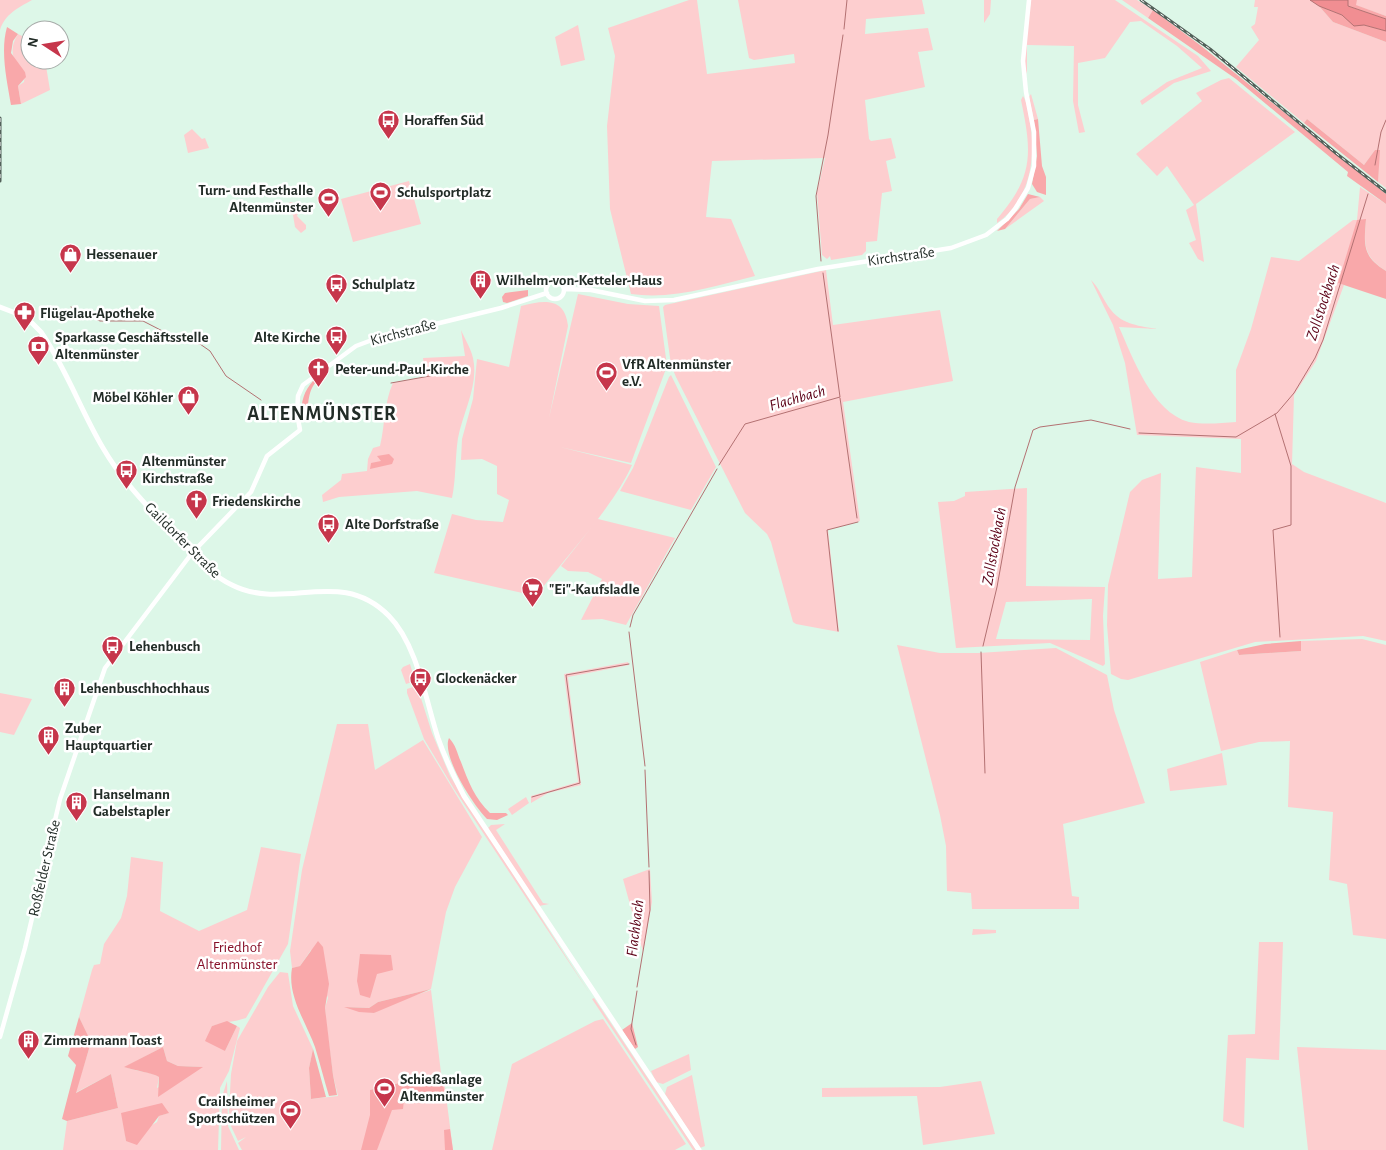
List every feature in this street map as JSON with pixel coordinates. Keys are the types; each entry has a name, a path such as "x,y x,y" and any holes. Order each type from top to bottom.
{"main road":[{"name":"Gaildorfer Straße","path":"0,307 26,317 41,332 97,438 115,467 149,508 192,553 225,581 244,590 272,595 334,590 355,595 382,609 398,626 405,639 438,737 464,796 699,1150"}],"street":[{"name":"Kirchstraße","path":"564,289 563,295 559,299 553,299 547,293 547,287 554,282 559,283 564,289 591,290 635,300 674,300 818,269 951,248 986,235 1007,219 1015,209 1028,188 1034,166 1034,132 1026,92 1023,61 1029,0"},
{"name":"Kirchstraße","path":"192,553 210,532 251,492 267,456 300,430 296,413 298,396 302,384 309,378 356,346 369,340 396,331 423,327 501,308 547,293"},
{"name":"Roßfelder Straße","path":"0,1037 25,948 60,799 100,679 116,650 192,553"}],"green space":[{"path":"0,0 32,0 9,16 2,24 0,30"},
{"path":"689,0 697,0 707,74 795,63 794,54 754,60 749,58 738,0 922,0 925,14 866,19 865,34 928,28 933,50 918,52 925,87 865,100 869,139 871,141 891,138 896,158 886,161 892,191 882,193 877,241 866,242 866,251 862,255 831,260 830,256 827,259 822,255 817,193 825,158 712,161 706,217 731,219 755,276 678,294 631,294 610,209 607,126 615,56 608,28"},
{"path":"984,0 991,0 990,14 984,23"},
{"path":"1031,0 1115,0 1198,56 1211,71 1174,83 1142,105 1140,101 1167,82 1202,68 1177,46 1141,21 1130,22 1105,58 1078,63 1078,105 1085,132 1079,133 1073,101 1074,46 1027,45 1027,74 1024,58"},
{"path":"1122,0 1137,0 1153,10 1148,18"},
{"path":"1255,0 1310,0 1319,6 1333,22 1386,42 1386,188 1378,182 1379,150 1375,150 1364,165 1307,119 1304,123 1236,67 1259,40 1251,27 1255,24 1258,7 1254,7"},
{"path":"1357,0 1386,0 1386,16 1355,5"},
{"path":"578,25 585,60 561,66 555,37"},
{"path":"18,34 20,35 20,68 13,54 15,39"},
{"path":"22,70 47,70 50,90 21,104 18,86 24,82 25,72"},
{"path":"1229,78 1295,132 1196,204 1204,262 1198,259 1189,243 1196,240 1186,210 1194,205 1167,166 1157,176 1136,154 1202,101 1196,93"},
{"path":"1031,94 1038,119 1034,120 1029,97"},
{"path":"1023,96 1027,107 1031,132 1032,147 1029,176 1017,202 997,223 997,219 1018,190 1027,163 1027,135 1021,100"},
{"path":"192,129 202,139 205,138 209,148 188,153 184,135"},
{"name":"Schulsportplatz","path":"409,181 421,224 353,242 341,199"},
{"path":"1360,187 1386,204 1386,271 1378,266 1369,255 1365,243 1366,219 1339,283 1344,285 1316,361 1294,395 1292,464 1304,472 1386,503 1386,641 1363,636 1255,642 1128,680 1121,679 1111,674 1107,625 1108,585 1130,492 1142,480 1161,473 1158,579 1192,577 1196,467 1241,473 1241,439 1137,435 1125,363 1113,325 1091,280 1111,310 1121,319 1132,324 1158,329 1119,327 1145,382 1164,407 1176,416 1189,422 1207,424 1236,422 1236,370 1251,329 1271,257 1299,261 1353,220 1357,220"},
{"path":"1040,197 1044,201 1005,229 1030,199"},
{"path":"292,202 300,208 297,216 306,225 306,229 301,233 295,227 293,215 286,208 288,203"},
{"path":"826,270 833,325 940,310 953,381 843,402 860,521 828,530 839,632 793,622 771,542 767,534 745,513 671,365 663,307 665,305"},
{"path":"578,294 628,304 659,306 667,366 631,463 560,447 632,465 601,515 536,596 434,573 452,514 476,520 503,522 509,500 497,494 497,466 482,459 461,460 462,439 473,399 477,359 509,367 521,306 545,302 558,305 563,310 568,326 549,418"},
{"path":"461,330 473,358 474,378 458,438 452,498 417,491 339,497 323,502 322,495 341,480 342,474 367,471 368,459 373,448 380,446 386,406 393,383 426,377 423,358 465,356"},
{"path":"671,375 716,467 691,510 620,491 633,468"},
{"path":"1027,488 1026,586 1105,587 1103,616 1105,664 1103,666 1050,643 956,648 938,502 954,501 965,496 965,492","holes":["1092,599 1090,640 996,639 1006,602"]},
{"path":"598,519 675,538 626,625 602,619 581,620 602,579 588,572 568,571 561,566"},
{"path":"1362,639 1386,645 1386,939 1353,935 1347,884 1329,880 1333,812 1288,807 1290,741 1259,742 1221,751 1200,662 1237,650 1239,655 1301,651 1301,641"},
{"path":"897,645 940,653 978,653 1056,648 1107,675 1114,710 1145,803 1063,824 1072,896 1079,897 1079,909 972,909 971,893 947,891 946,846 940,815"},
{"path":"628,662 629,665 568,677 581,785 548,793 531,803 531,796 578,782 564,674"},
{"path":"410,664 415,681 406,684 401,670"},
{"path":"413,687 419,692 432,733 450,776 590,994 454,789 424,739 407,693 407,689"},
{"path":"0,693 32,699 14,735 0,732"},
{"path":"337,724 368,724 375,770 423,740 482,837 455,887 446,912 431,989 378,1002 369,1008 345,1007 374,1013 387,1005 431,990 441,1073 370,1090 376,1092 444,1080 453,1150 242,1150 238,1143 246,1137 238,1141 230,1124 231,1074 237,1041 268,987 280,972 288,973 293,1006 313,1049 309,1068 311,1099 338,1096 333,1075 326,1021 325,1008 328,998 311,950 300,966 292,968 290,951 302,870"},
{"path":"1222,753 1227,785 1170,791 1167,769"},
{"path":"526,797 529,803 512,815 508,809"},
{"path":"505,824 496,830 543,903 549,904 539,906 488,828 491,825"},
{"name":"Friedhof Altenmünster","path":"261,847 301,854 288,944 246,1018 212,1026 225,1051 237,1026 240,1028 229,1071 220,1088 218,1150 63,1150 67,1121 118,1108 111,1074 75,1093 91,1043 79,1017 94,965 100,964 104,944 121,918 127,896 131,857 163,862 160,911 199,931 247,910","holes":["163,1047 167,1061 178,1066 202,1067 157,1088 159,1077 125,1067","168,1113 159,1116 157,1122 126,1141 123,1117"]},
{"path":"650,869 652,902 643,952 623,879"},
{"path":"973,929 996,930 996,933 972,935"},
{"path":"1259,942 1283,942 1279,1060 1246,1058 1244,1128 1223,1121 1228,1035 1255,1034"},
{"path":"594,998 696,1150 693,1150 592,999"},
{"path":"603,1019 686,1144 675,1150 492,1150 512,1064 595,1021"},
{"path":"1297,1047 1386,1050 1386,1150 1308,1150"},
{"path":"689,1054 691,1070 663,1084 656,1082 651,1071"},
{"path":"692,1075 705,1146 700,1148 665,1094 667,1087"},
{"path":"227,1081 228,1126 239,1150 221,1150 222,1097"},
{"path":"981,1081 995,1134 923,1145 917,1096 822,1097 822,1088 940,1087"}],"shaded area":[{"path":"1310,0 1348,0 1348,6 1386,19 1386,31 1364,25 1354,26 1342,15 1319,6"},
{"path":"1348,0 1357,0 1356,5 1386,16 1386,19 1348,6"},
{"path":"1319,6 1342,15 1354,25 1364,25 1386,31 1386,42 1333,22"},
{"path":"1153,10 1200,45 1386,194 1386,204 1347,176 1348,172 1236,79 1148,18"},
{"path":"7,27 18,34 13,41 11,53 20,65 20,70 25,72 26,77 18,86 21,104 11,105 4,56"},
{"path":"1038,119 1042,166 1046,177 1046,195 1037,192 1032,184 1037,156 1034,120"},
{"path":"1307,119 1364,165 1375,150 1380,150 1378,182 1304,123"},
{"path":"1028,194 1040,197 1030,199 1005,229 997,231 1019,209"},
{"path":"1366,219 1366,249 1372,260 1386,271 1386,299 1338,283 1357,220"},
{"path":"528,290 528,296 507,303 503,302 502,297 505,293"},
{"path":"317,377 318,380 310,393 306,419 302,419 304,396 309,386"},
{"path":"389,454 394,459 392,464 370,469 371,463 381,461 377,456"},
{"path":"1301,641 1301,651 1239,655 1237,650 1265,644"},
{"path":"449,738 455,746 469,783 480,802 490,813 506,813 508,815 497,820 487,819 481,813 454,768 448,746"},
{"path":"318,941 323,947 329,984 325,1008 337,1095 329,1096 315,1047 298,1009 291,978 292,968 300,966"},
{"path":"360,954 391,955 393,970 377,974 370,998 360,995 357,981"},
{"path":"431,989 374,1013 359,1012 344,1007 369,1008 378,1002"},
{"path":"79,1017 91,1042 76,1093 111,1074 118,1108 67,1121 62,1119 76,1065 68,1056"},
{"path":"227,1021 237,1026 225,1051 205,1041 212,1026"},
{"path":"632,1023 638,1047 635,1049 622,1030"},
{"path":"163,1047 167,1061 178,1066 203,1067 158,1097 159,1077 124,1067"},
{"path":"313,1049 326,1097 311,1099 309,1068"},
{"path":"441,1073 445,1095 404,1099 403,1109 392,1110 377,1150 361,1150 370,1115 370,1090"},
{"path":"162,1103 169,1113 159,1116 137,1145 126,1141 121,1113"},
{"path":"450,1129 453,1150 445,1150 444,1130"}],"waterway":[{"name":"Flachbach","path":"844,29 847,0"},
{"name":"Flachbach","path":"821,261 816,196 828,135 843,35"},
{"name":"Zollstockbach","path":"1375,165 1381,132 1386,120"},
{"name":"Zollstockbach","path":"1139,433 1236,437 1277,413 1294,393 1315,358 1323,340 1368,194"},
{"name":"Flachbach","path":"719,465 745,424 840,397 823,273"},
{"path":"71,307 100,321 143,321 182,341 200,344 210,351 226,376 261,400"},
{"path":"391,383 452,372"},
{"path":"840,398 857,518"},
{"path":"1275,414 1291,466 1291,525 1273,530 1280,637"},
{"name":"Zollstockbach","path":"983,646 997,587 1015,487 1033,430 1040,427 1091,420 1130,429"},
{"name":"Flachbach","path":"630,627 633,615 717,469"},
{"path":"838,631 827,530 858,522"},
{"name":"Flachbach","path":"629,632 645,766"},
{"name":"Zollstockbach","path":"981,652 985,773"},
{"path":"532,797 580,783 566,675 629,664"},
{"name":"Flachbach","path":"645,770 649,867"},
{"name":"Flachbach","path":"637,987 650,910 649,871"},
{"name":"Flachbach","path":"636,1045 631,1029 637,991"}],"railway":[{"path":"1141,0 1210,49 1386,192"},
{"path":"0,118 0,181"}],"place":[{"name":"Horaffen Süd","path":"388,139"},
{"name":"Schulsportplatz","path":"381,211"},
{"name":"Turn- und Festhalle Altenmünster","path":"329,218"},
{"name":"Hessenauer","path":"70,273"},
{"name":"Wilhelm-von-Ketteler-Haus","path":"480,299"},
{"name":"Schulplatz","path":"336,303"},
{"name":"Flügelau-Apotheke","path":"24,332"},
{"name":"Alte Kirche","path":"336,356"},
{"name":"Sparkasse Geschäftsstelle Altenmünster","path":"39,365"},
{"name":"Peter-und-Paul-Kirche","path":"319,388"},
{"name":"VfR Altenmünster e.V.","path":"606,392"},
{"name":"Möbel Köhler","path":"189,416"},
{"name":"Altenmünster Kirchstraße","path":"126,489"},
{"name":"Friedenskirche","path":"196,520"},
{"name":"Alte Dorfstraße","path":"329,543"},
{"name":"\"Ei\"-Kaufsladle","path":"533,608"},
{"name":"Lehenbusch","path":"113,665"},
{"name":"Glockenäcker","path":"420,697"},
{"name":"Lehenbuschhochhaus","path":"64,707"},
{"name":"Zuber Hauptquartier","path":"49,756"},
{"name":"Hanselmann Gabelstapler","path":"77,822"},
{"name":"Zimmermann Toast","path":"28,1059"},
{"name":"Schießanlage Altenmünster","path":"384,1107"},
{"name":"Crailsheimer Sportschützen","path":"291,1129"}],"district":[{"name":"ALTENMÜNSTER","path":"322,413"}]}
